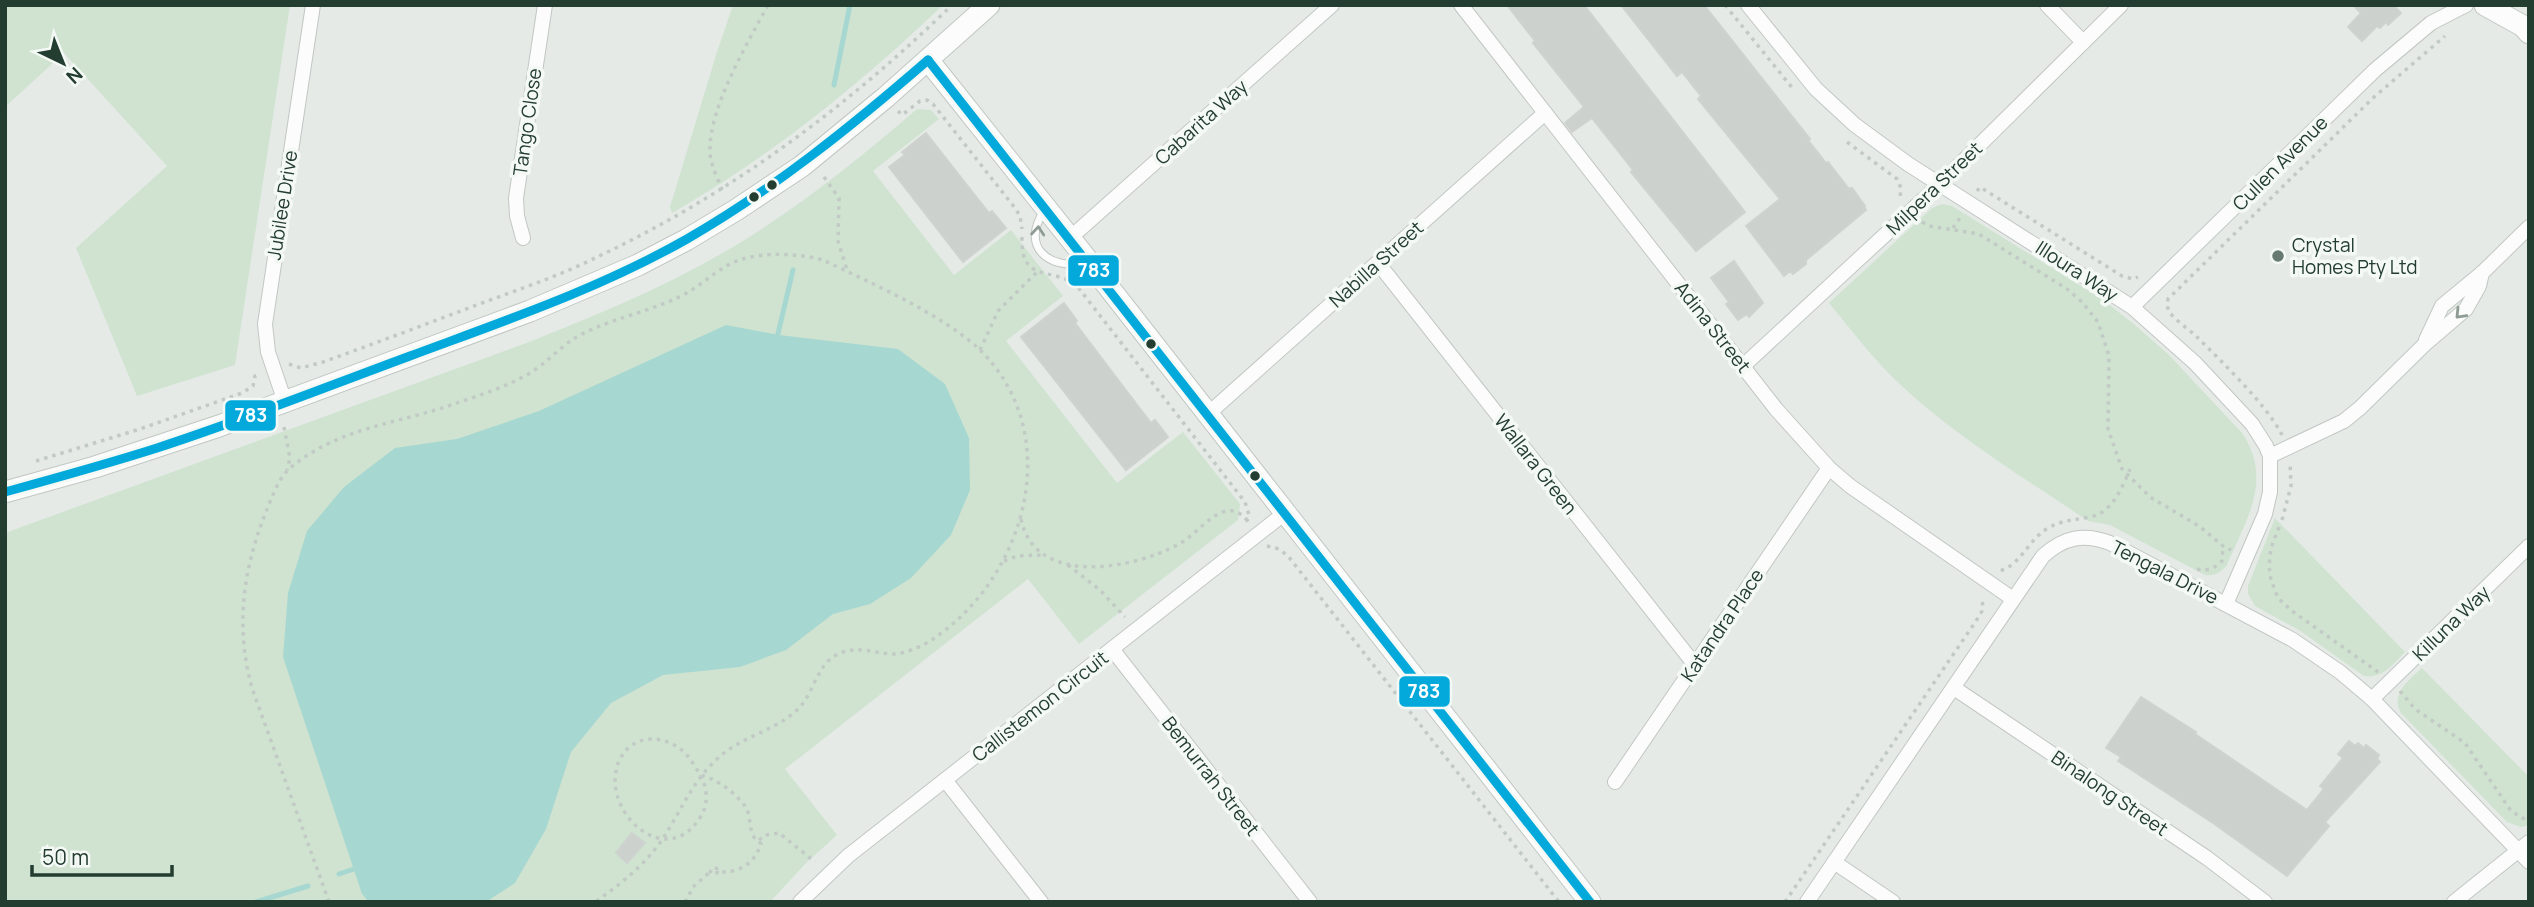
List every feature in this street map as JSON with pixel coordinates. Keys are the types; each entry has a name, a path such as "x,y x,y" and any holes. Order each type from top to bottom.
{"street":[{"name":"Jubilee Drive","path":"285,402 268,352 265,324 313,5"},
{"name":"Tango Close","path":"523,238 517,216 516,198 545,5"},
{"path":"5,492 158,447 285,402 581,291 686,240 773,187 802,166 989,5"},
{"name":"Cabarita Way","path":"1070,238 1332,5"},
{"name":"Adina Street","path":"1461,5 1776,409 1829,468 1871,501 2013,598"},
{"name":"Illoura Way","path":"1748,5 1787,55 1836,108 1887,150 2132,307 2195,363 2252,424 2270,456 2270,492 2265,514 2226,604"},
{"path":"2047,5 2083,42"},
{"name":"Milpera Street","path":"1743,366 1940,184 2121,5"},
{"name":"Cullen Avenue","path":"2431,23 2440,5"},
{"name":"Cullen Avenue","path":"2132,307 2347,96 2431,23 2466,5"},
{"path":"2485,5 2526,29"},
{"path":"2515,5 2526,29"},
{"path":"928,60 1590,902"},
{"name":"Nabilla Street","path":"1208,414 1545,113"},
{"path":"2270,456 2344,421 2360,408 2424,345 2466,309 2479,286 2482,273 2529,227"},
{"name":"Wallara Green","path":"1378,262 1695,665"},
{"name":"Katandra Place","path":"1615,782 1829,468"},
{"name":"Callistemon Circuit","path":"800,902 848,856 1285,513"},
{"name":"Tengala Drive","path":"1807,902 2043,556 2067,539 2082,537 2110,543 2317,655 2372,699 2523,847 2529,862"},
{"name":"Killuna Way","path":"2372,699 2529,546"},
{"name":"Bemurrah Street","path":"1112,649 1310,902"},
{"name":"Binalong Street","path":"1954,688 2207,859 2265,902"},
{"path":"945,780 1041,902"},
{"path":"2454,902 2523,847"},
{"path":"1835,862 1893,902"}],"lane":[{"path":"1046,208 1039,218 1035,237 1042,254 1047,260 1064,264 1089,262"}],"path":[{"path":"722,190 710,155 715,124 733,71 768,5"},
{"path":"285,365 291,363 308,368 551,277 650,232 722,190 823,118 952,5"},
{"path":"2449,32 2373,98 2168,299 2167,304 2171,314 2260,405 2278,427 2287,449 2291,486 2269,558 2274,590 2292,611 2368,663 2407,698 2415,709 2465,743 2511,811 2529,822"},
{"path":"902,116 920,101 928,100 937,108 1020,216 1026,260 1037,272 1064,278 1077,286 1245,502 1249,515 1247,520"},
{"path":"824,177 839,198 838,241 848,272"},
{"path":"1976,193 1980,187 2122,276 2133,279 2140,276 2144,279"},
{"path":"1953,228 1964,212"},
{"path":"1919,218 1928,226 1979,234 2067,289 2094,315 2109,356 2108,429 2122,469 2150,497 2236,552"},
{"path":"286,472 334,439 455,404 516,380 534,370 570,340 683,295 727,265 761,256 806,256 823,260 848,272 940,320 980,350 1004,381 1024,429 1028,454 1027,478 1014,539 989,585 930,641 896,654 846,650 832,657 821,669 804,703 792,715 738,742 701,775 662,839 629,876 595,902"},
{"path":"980,350 998,311 1037,272"},
{"path":"30,463 140,429 242,393 253,386 256,376 263,373"},
{"path":"284,427 290,458 255,538 246,576 242,604 245,664 251,688 330,902"},
{"path":"2127,475 2130,469"},
{"path":"1068,565 1134,562 1157,555 1181,543 1224,511 1234,511 1251,525"},
{"path":"1021,516 1027,536 1043,555"},
{"path":"1266,543 1269,548 1279,549 1288,556 1559,902"},
{"path":"2190,572 2192,567 2204,571 2217,566 2222,561 2223,546"},
{"path":"1003,561 1017,556 1043,555 1068,565 1100,590 1125,617"},
{"path":"1785,902 1978,618 1982,611 1981,600 1985,595"},
{"path":"646,738 658,738 679,747 701,775 705,784 705,811 691,832 682,837 662,839 641,831 620,803 616,780 620,758 635,743 646,738"},
{"path":"685,902 694,886 710,872 714,875 717,872 730,873 742,869 758,852 761,844 754,837 746,807 726,788 701,775"},
{"path":"759,840 765,835 779,833 815,862"}],"green space":[{"path":"5,5 290,5 235,365 137,396 76,248 167,166 64,53 5,107"},
{"path":"733,5 943,5 880,63 814,117 745,168 672,213 670,207"},
{"path":"917,109 931,110 939,119 873,171 954,275 1011,230 1063,296 1006,341 1117,483 1183,432 1240,504 1238,520 1079,644 1028,579 785,769 837,835 806,863 770,902 5,902 5,533 529,342 642,294 697,267 773,222 836,176"},
{"path":"1942,204 1952,206 2102,299 2169,355 2243,434 2252,452 2256,484 2242,532 2227,565 2220,572 2205,575 2110,525 2088,521 1993,458 1925,407 1894,378 1829,303 1932,208"},
{"path":"2275,518 2405,652 2387,670 2377,675 2364,676 2299,630 2255,606 2248,594 2248,586"},
{"path":"2422,668 2529,777 2529,825 2521,827 2507,822 2401,713 2398,706 2399,694"}],"water":[{"path":"726,325 779,335 898,349 945,384 969,438 970,490 951,535 911,578 870,604 833,614 786,650 740,667 663,675 611,703 571,752 546,829 515,883 486,902 369,902 362,894 283,657 288,593 307,531 344,487 395,448 457,439 539,411"}],"building":[{"path":"1507,5 1584,5 1745,212 1696,251 1631,172 1633,170 1592,118 1572,132 1565,123 1584,107 1533,43 1535,41"},
{"path":"1621,5 1704,5 1826,163 1828,162 1849,189 1852,188 1866,210 1806,260 1806,264 1793,274 1790,271 1784,276 1746,226 1780,199 1698,99 1701,96 1682,72 1677,76"},
{"path":"2353,5 2393,5 2401,13 2388,25 2386,22 2380,28 2377,26 2362,41 2348,27 2361,13"},
{"path":"926,133 989,213 992,211 1006,228 963,262 889,167 905,155 902,152"},
{"path":"1734,261 1763,303 1749,317 1747,314 1738,320 1726,304 1729,302 1711,278"},
{"path":"1064,303 1077,321 1075,323 1151,423 1155,420 1168,437 1126,470 1021,337"},
{"path":"2141,697 2307,810 2324,789 2320,786 2343,758 2338,754 2349,741 2355,746 2358,743 2364,748 2366,745 2379,755 2377,759 2380,762 2325,822 2329,826 2287,876 2213,823 2118,761 2121,757 2106,748"},
{"path":"632,833 645,843 627,863 616,853"}],"waterway":[{"path":"834,85 850,5"},
{"path":"777,338 793,270"},
{"path":"339,874 358,865"},
{"path":"256,902 308,886"}],"transit line":[{"name":"783","path":"928,60 1590,902"},
{"name":"783","path":"5,492 138,454 221,426 516,317 620,273 687,239 751,199 871,109 928,60"}],"place":[{"name":"Crystal Homes Pty Ltd","path":"2278,256"}]}
